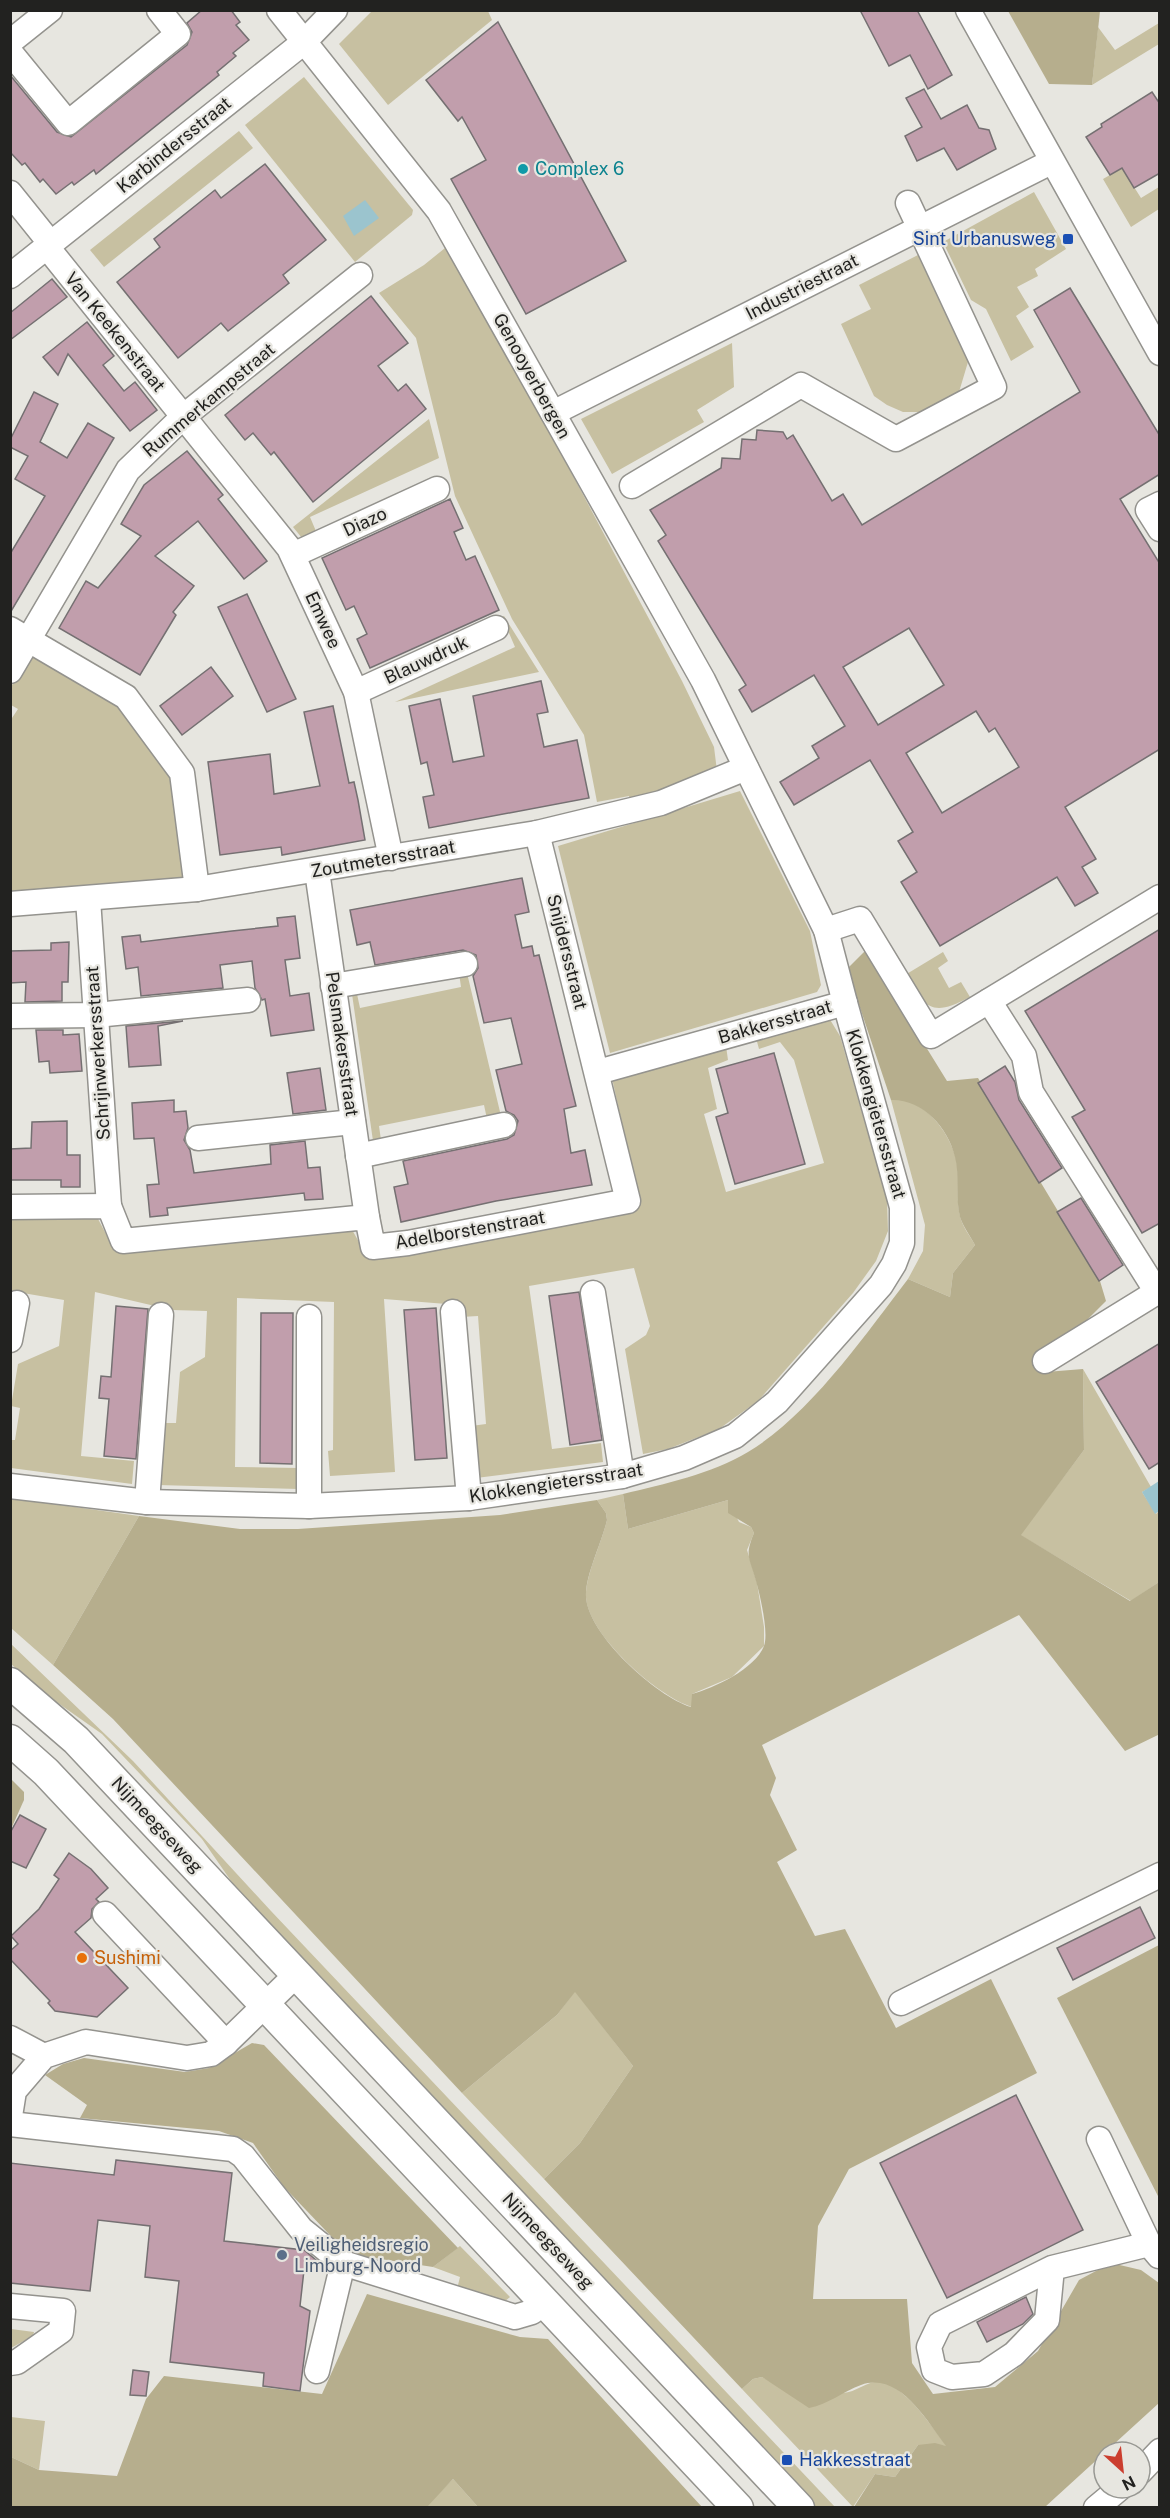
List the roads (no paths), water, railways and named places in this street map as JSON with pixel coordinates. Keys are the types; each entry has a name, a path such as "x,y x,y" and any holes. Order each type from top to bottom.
{"main road":[{"name":"Nijmeegseweg","path":"10,1683 76,1740 799,2508"},
{"path":"10,1740 46,1772 738,2508"}],"street":[{"path":"10,42 50,10"},
{"path":"10,51 68,123 178,34 159,10"},
{"name":"Genooyerbergen","path":"279,10 439,211 703,680 746,768"},
{"name":"Karbindersstraat","path":"10,276 304,42 335,10"},
{"path":"968,10 1160,352"},
{"name":"Industriestraat","path":"553,413 1052,162"},
{"name":"Van Keekenstraat","path":"10,194 184,416"},
{"path":"632,486 801,385 896,439 994,387 908,203"},
{"name":"Rummerkampstraat","path":"10,671 20,634 128,470 184,416 360,275"},
{"name":"Emwee","path":"184,416 293,555 356,692 391,858"},
{"name":"Diazo","path":"293,555 436,489"},
{"path":"1160,504 1148,510 1160,529"},
{"name":"Blauwdruk","path":"356,692 495,628"},
{"path":"20,634 126,697 182,773 197,889"},
{"name":"Zoutmetersstraat","path":"10,904 197,889 537,833 661,803 746,768"},
{"name":"Bakkersstraat","path":"598,1072 845,1003 826,930 746,768"},
{"name":"Snijdersstraat","path":"537,833 598,1072"},
{"name":"Pelsmakersstraat","path":"316,871 367,1217"},
{"path":"826,930 860,919 931,1036 1160,897"},
{"name":"Schrijnwerkersstraat","path":"87,899 109,1206"},
{"path":"333,986 465,964"},
{"path":"10,1016 96,1015 248,1000"},
{"path":"989,1001 1024,1056 1031,1092 1158,1291 1045,1361"},
{"name":"Klokkengietersstraat","path":"10,1486 147,1502 309,1506 469,1498 622,1476 684,1458 735,1436 777,1402 880,1285 894,1264 902,1243 902,1208 845,1003"},
{"name":"Adelborstenstraat","path":"367,1217 373,1247 408,1243 628,1201 598,1072"},
{"path":"198,1138 353,1122"},
{"path":"358,1156 504,1125"},
{"path":"10,1207 109,1206 123,1241 367,1217"},
{"path":"593,1293 622,1476"},
{"path":"10,1340 17,1303"},
{"path":"453,1312 469,1498"},
{"path":"147,1502 161,1315"},
{"path":"309,1317 309,1506"},
{"path":"901,2003 1160,1875"},
{"path":"105,1914 226,2043"},
{"path":"10,2116 14,2091 44,2056 86,2042 187,2058 211,2054 226,2043 297,1974"},
{"path":"10,2038 44,2056"},
{"path":"10,2124 233,2149 243,2156 300,2229 343,2263 515,2317 532,2312 544,2302"},
{"path":"1052,2268 1047,2320 1014,2355 984,2374 952,2377 934,2370 929,2347 939,2324 1052,2268 1154,2250 1099,2139"},
{"path":"317,2371 343,2263"},
{"path":"10,2306 63,2312 61,2331 17,2362 10,2363"}],"water":[{"path":"365,200 379,218 354,236 343,216"},
{"path":"1159,1481 1159,1511 1155,1514 1142,1492"}],"place":[{"name":"Complex 6","path":"523,169"},
{"name":"Sint Urbanusweg","path":"1068,239"},
{"name":"Sushimi","path":"82,1958"},
{"name":"Veiligheidsregio Limburg-Noord","path":"282,2255"},
{"name":"Hakkesstraat","path":"787,2460"}]}
